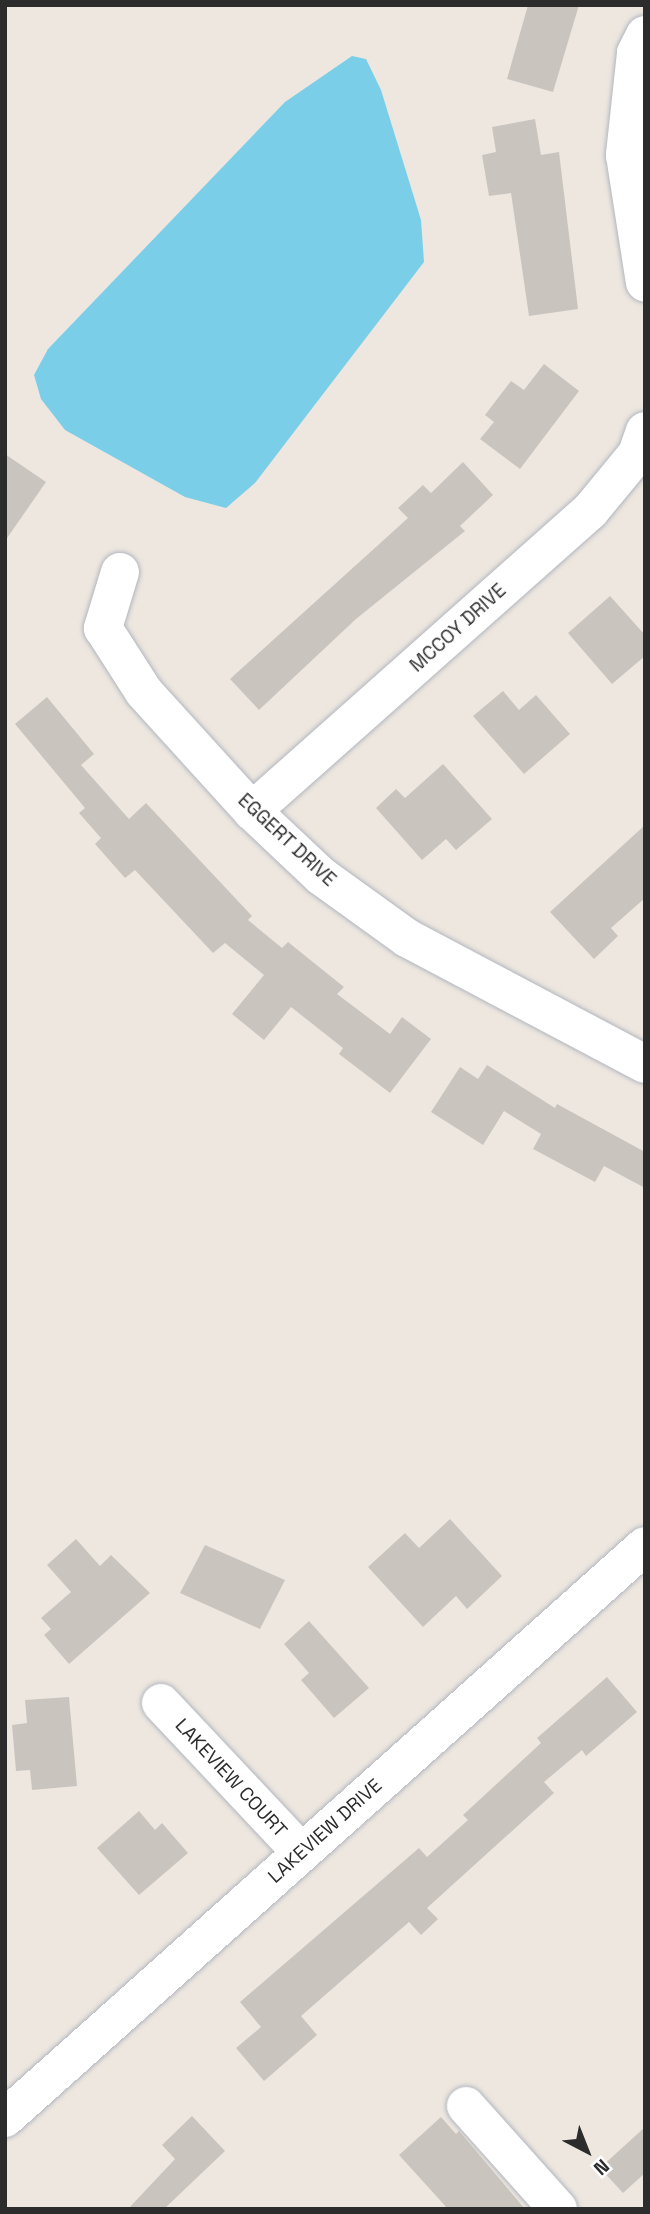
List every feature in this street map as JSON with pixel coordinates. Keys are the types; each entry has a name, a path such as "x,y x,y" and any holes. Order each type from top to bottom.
{"street":[{"path":"645,35 636,53 625,155 645,282"},
{"name":"MCCOY DRIVE","path":"253,811 590,511 637,454 645,431"},
{"name":"EGGERT DRIVE","path":"120,572 103,628 144,692 253,811 321,876 407,938 640,1050"},
{"name":"LAKEVIEW DRIVE","path":"5,2118 645,1546"},
{"name":"LAKEVIEW COURT","path":"161,1703 301,1852"},
{"path":"466,2106 558,2209"}],"water":[{"path":"352,56 366,59 381,90 421,220 424,262 255,483 226,508 185,497 65,430 41,399 34,375 48,349 285,102"}],"building":[{"path":"528,5 579,5 553,92 507,79"},
{"path":"535,119 541,155 559,152 578,309 529,316 511,193 489,196 482,155 496,152 492,127"},
{"path":"544,364 579,391 520,469 480,439 494,422 485,415 511,381 524,390"},
{"path":"5,454 46,482 5,541"},
{"path":"463,462 493,495 460,526 465,531 356,619 259,710 230,679 408,518 398,508 423,485 431,493"},
{"path":"610,596 645,635 645,656 612,684 568,633"},
{"path":"503,691 519,710 536,695 570,734 524,774 473,716"},
{"path":"47,697 94,754 81,765 129,819 146,803 252,916 248,920 282,948 288,942 344,987 337,994 390,1034 402,1017 431,1039 390,1093 339,1054 343,1048 291,1007 264,1040 232,1014 264,975 225,943 213,953 135,870 125,878 95,844 101,838 79,813 85,808 15,724"},
{"path":"443,764 492,819 456,850 446,839 422,860 376,808 396,789 405,798"},
{"path":"645,825 645,898 611,928 618,936 594,959 550,912"},
{"path":"487,1065 555,1108 557,1104 645,1152 645,1188 604,1166 595,1182 533,1149 541,1134 504,1111 483,1145 431,1112 460,1067 478,1079"},
{"path":"450,1519 502,1576 467,1609 456,1596 423,1627 368,1567 405,1533 419,1548"},
{"path":"76,1539 100,1566 111,1555 150,1593 69,1664 44,1635 51,1629 41,1618 71,1592 47,1565"},
{"path":"205,1545 285,1580 260,1629 180,1593"},
{"path":"309,1621 369,1688 334,1718 301,1680 309,1673 284,1644"},
{"path":"607,1677 637,1712 586,1756 582,1750 544,1782 554,1793 427,1908 438,1919 421,1935 409,1922 301,2016 317,2035 264,2081 236,2048 261,2027 240,2002 419,1848 427,1857 468,1820 463,1815 541,1743 537,1738"},
{"path":"69,1697 77,1786 32,1790 30,1770 16,1771 12,1725 27,1723 25,1700"},
{"path":"139,1811 155,1830 162,1823 188,1853 139,1895 97,1848"},
{"path":"192,2116 225,2151 164,2209 128,2209 175,2159 162,2145"},
{"path":"441,2117 456,2134 459,2131 525,2209 448,2209 399,2155"},
{"path":"645,2127 645,2173 623,2193 600,2168"}]}
